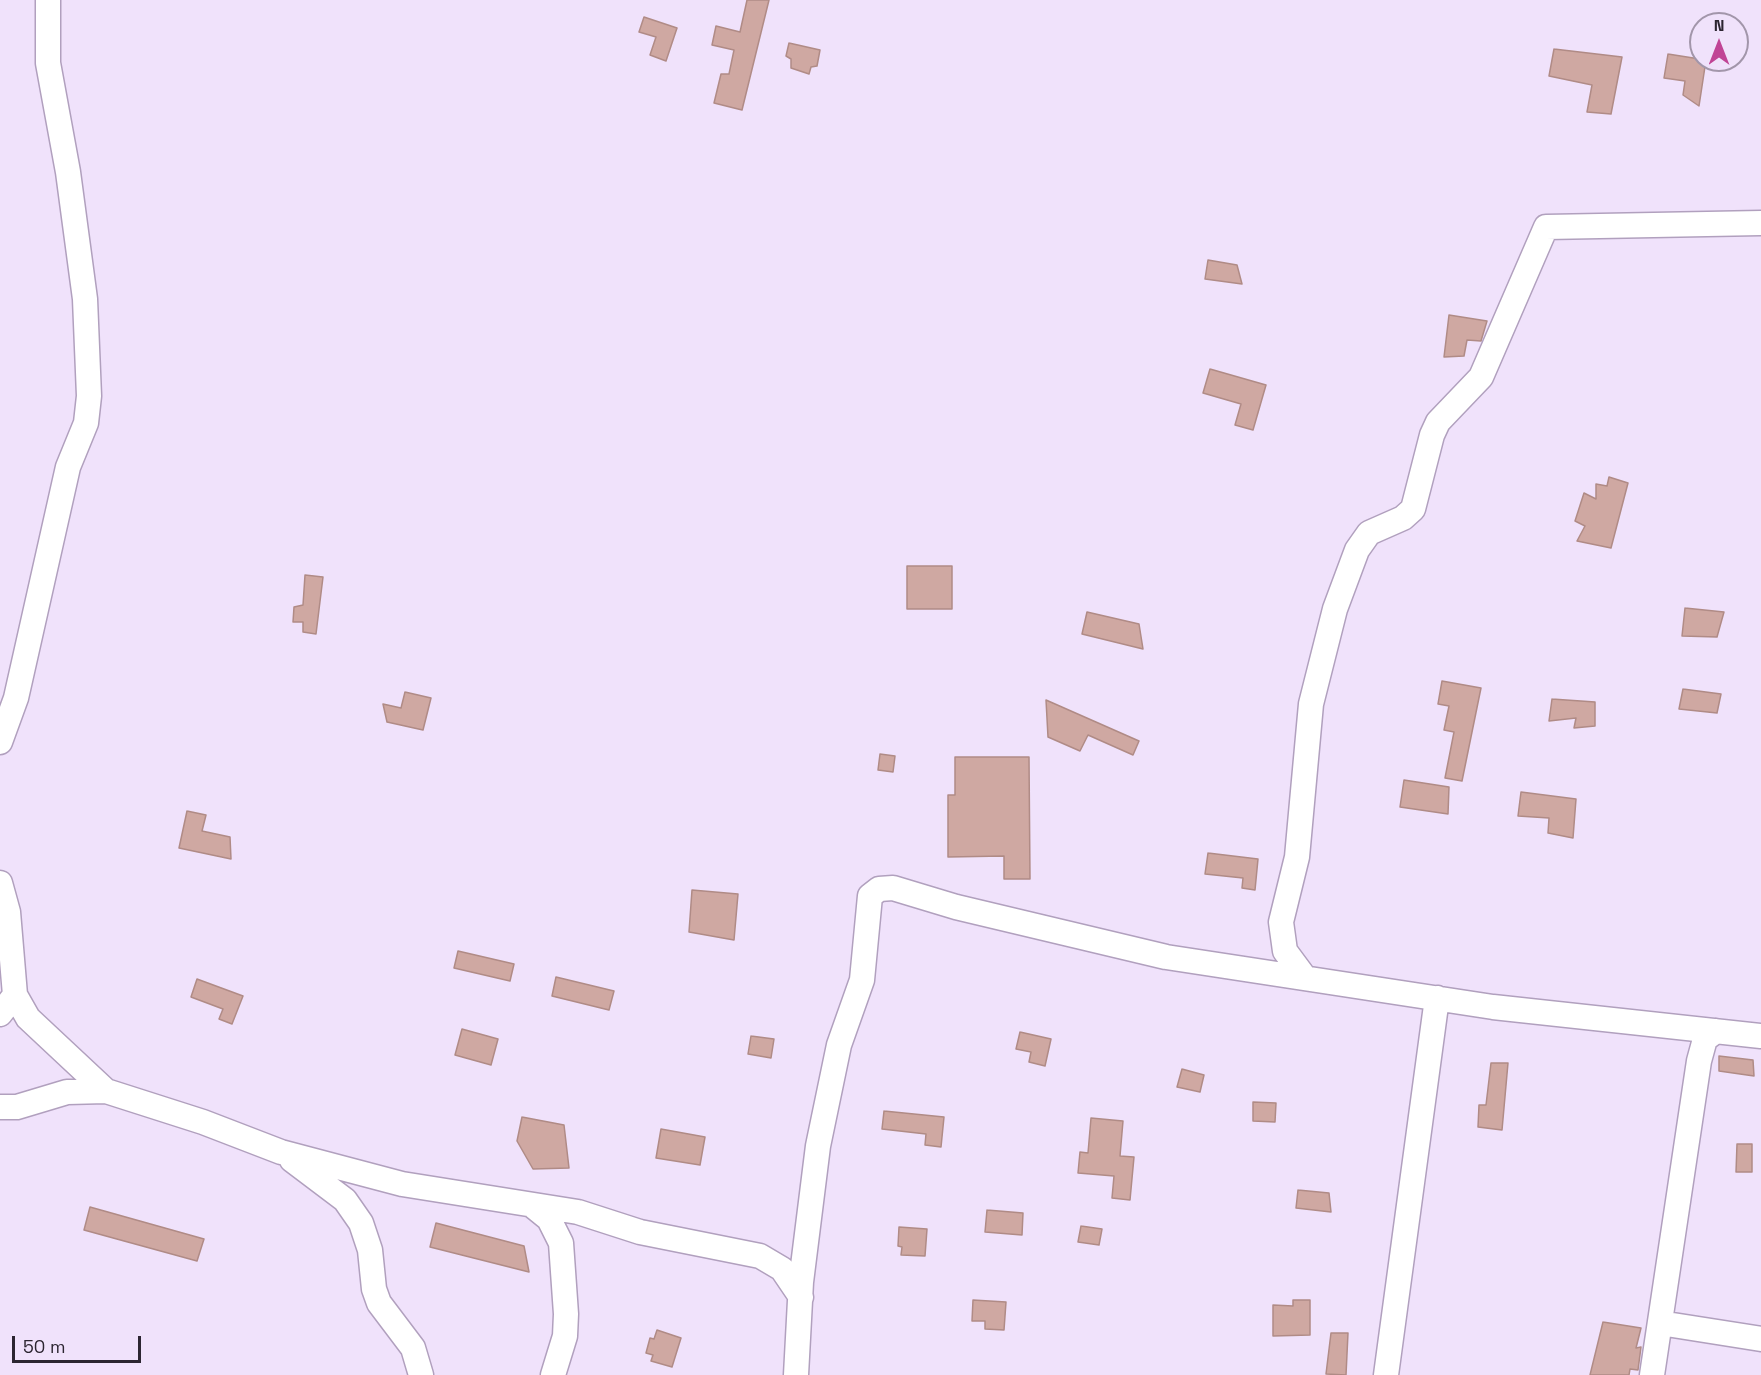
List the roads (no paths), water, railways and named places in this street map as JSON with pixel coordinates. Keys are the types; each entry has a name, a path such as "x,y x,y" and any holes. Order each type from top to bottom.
{"street":[{"path":"0,742 16,698 68,467 87,423 89,396 85,299 68,172 48,63 48,0"},
{"path":"1305,978 1285,951 1281,922 1297,857 1311,704 1335,609 1357,550 1369,533 1403,518 1413,509 1435,428 1458,399 1481,377 1546,227 1761,223"},
{"path":"0,883 8,912 15,996 28,1018 106,1091"},
{"path":"796,1375 801,1297 818,1146 839,1045 862,980 870,896 879,889 893,888 956,907 1166,957 1437,998 1761,1036"},
{"path":"0,1014 15,996"},
{"path":"1386,1375 1437,998"},
{"path":"1652,1375 1699,1061 1705,1039 1716,1031"},
{"path":"1,1101 17,1107 68,1092 106,1091 203,1122 281,1152 402,1184 578,1212 640,1232 760,1256 782,1269 801,1297"},
{"path":"281,1152 345,1200 361,1222 370,1250 374,1288 379,1302 413,1348 421,1375"},
{"path":"533,1206 549,1219 561,1243 566,1314 565,1336 553,1375"},
{"path":"1660,1323 1761,1339"}]}
